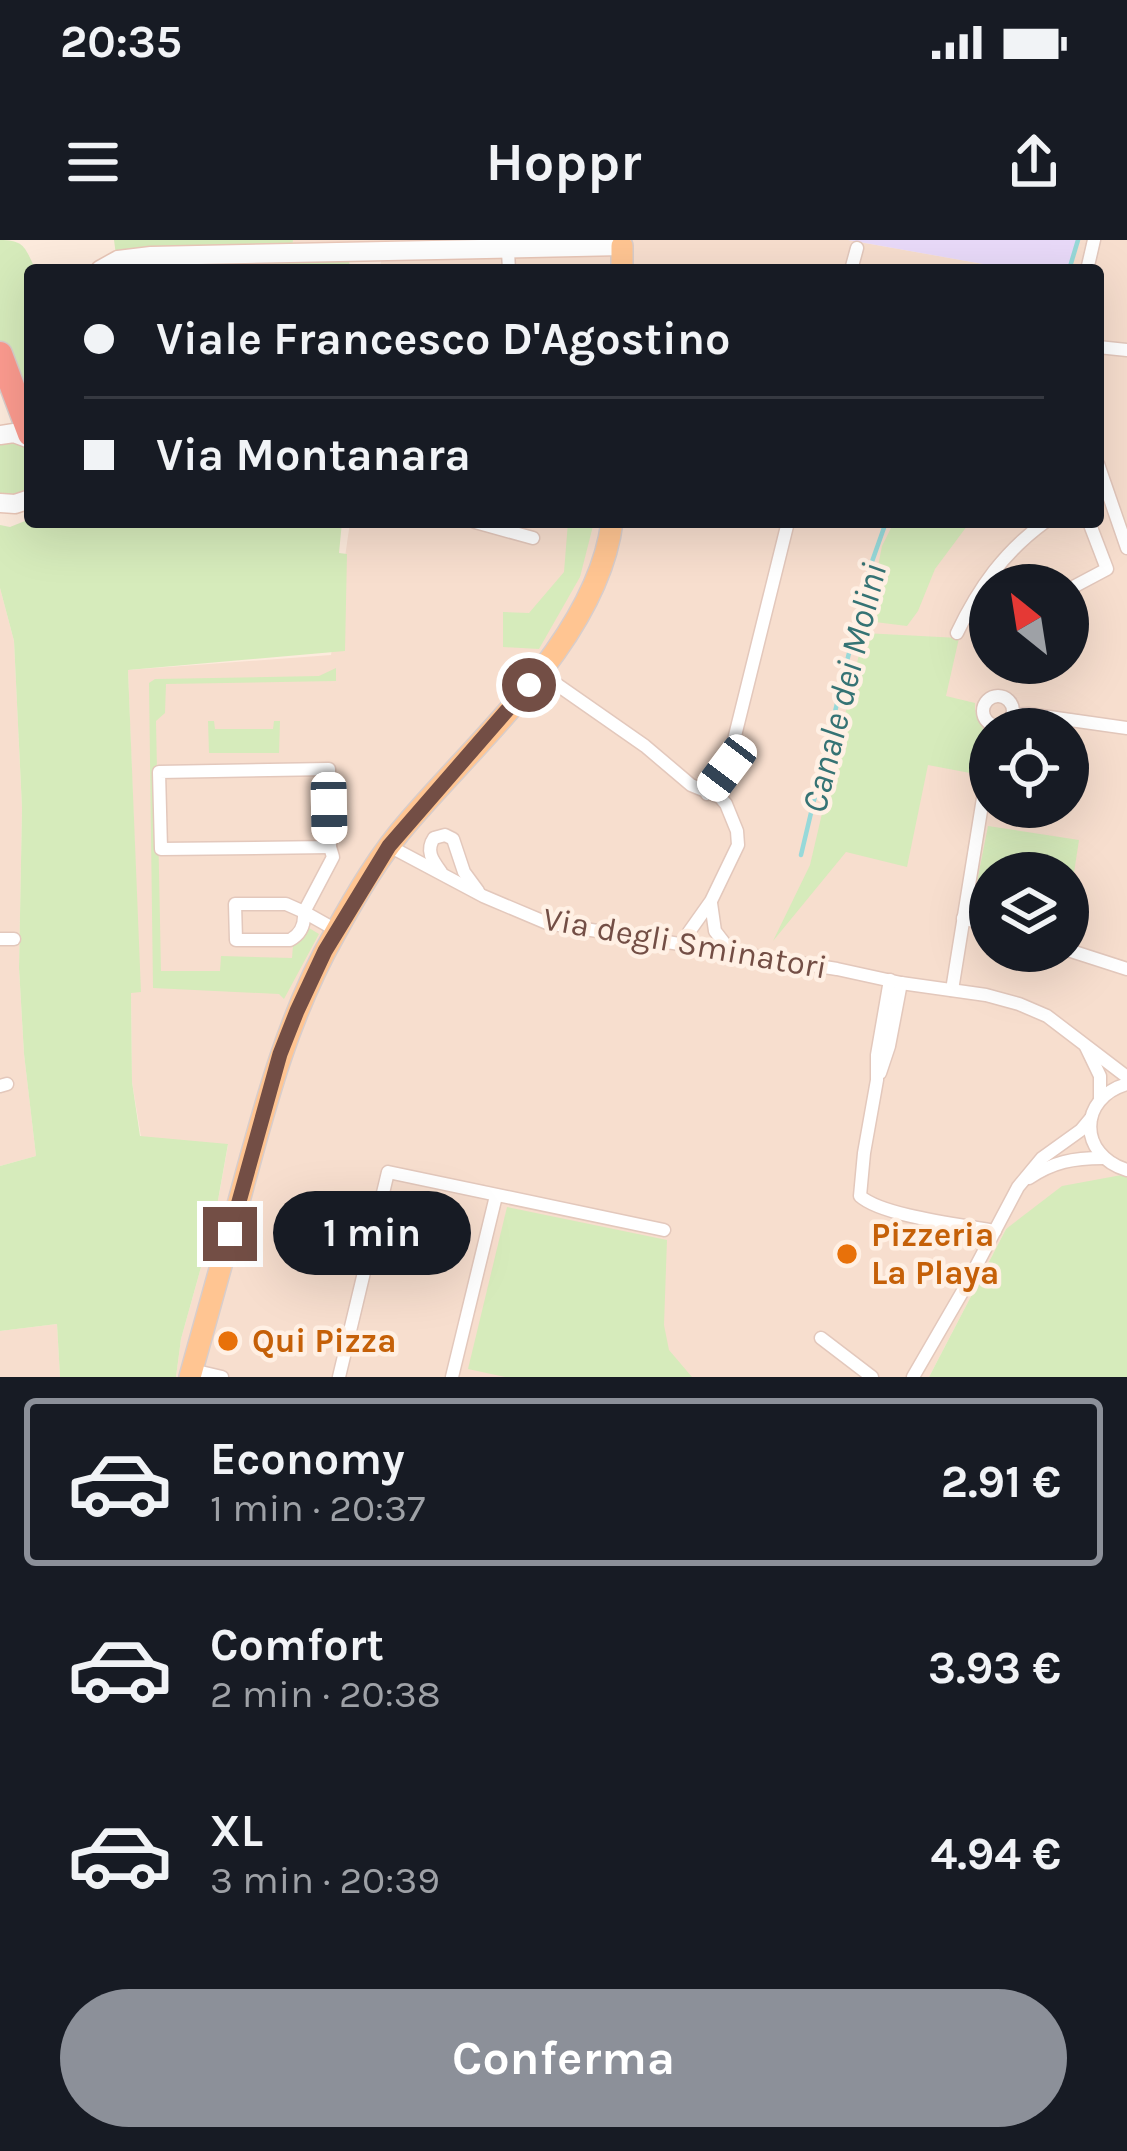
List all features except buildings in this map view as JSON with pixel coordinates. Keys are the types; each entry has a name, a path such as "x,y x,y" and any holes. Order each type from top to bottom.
{"highway":[{"path":"0,354 24,420"}],"main road":[{"path":"191,1374 270,1089 297,1011 337,930 389,846 539,672 587,602 603,564 611,528"}],"street":[{"path":"111,264 152,256 508,260 622,243"},
{"path":"853,264 857,248"},
{"path":"1104,500 1127,548"},
{"path":"497,528 533,538"},
{"path":"707,794 727,768 787,528"},
{"path":"957,633 1002,558 1038,528"},
{"path":"1089,579 1108,569 1091,528"},
{"path":"539,672 645,746 733,820 738,845 711,902 689,932 688,946"},
{"path":"984,708 989,698 1003,696 1014,708"},
{"path":"1089,722 1127,728"},
{"path":"330,847 161,849 159,772 329,769 333,857 304,912 298,936 236,940 235,904 286,904 304,912 337,930"},
{"path":"952,990 978,828"},
{"path":"442,874 430,856 434,838 441,835 453,839 464,872 483,896"},
{"name":"Via degli Sminatori","path":"389,846 483,896 547,922 1019,1004 1083,1040 1127,1080"},
{"path":"711,902 715,932 732,954"},
{"path":"963,918 969,920"},
{"path":"1089,957 1127,969"},
{"path":"895,982 861,1172 862,1200 880,1208 995,1231"},
{"path":"1083,1040 1100,1076 1100,1099"},
{"path":"913,1377 1018,1187 1042,1158 1082,1130 1109,1090 1127,1080"},
{"path":"1091,1118 1090,1132 1102,1157 1127,1170"},
{"path":"1018,1187 1052,1163 1102,1157"},
{"path":"339,1377 388,1172 664,1229"},
{"path":"452,1377 496,1196"},
{"path":"821,1338 872,1377"},
{"path":"191,1374 221,1377"}],"shaded area":[{"path":"293,240 848,240 983,264 381,264 382,252 292,253"},
{"path":"848,240 1078,240 1072,264 983,264"},
{"path":"1078,240 1127,240 1127,1174 1006,1229 929,1377 176,1377 228,1145 141,1137 132,1082 131,992 140,992 128,670 331,655 349,528 1104,528 1104,264 1072,264"},
{"path":"0,588 14,641 22,808 19,968 36,1156 0,1166"},
{"path":"57,1324 60,1377 0,1377 0,1331"}],"green space":[{"path":"0,240 9,240 20,244 33,264 24,264 24,408 0,342"},
{"path":"114,240 293,240 292,252 350,252 349,264 117,264"},
{"path":"14,441 24,447 24,491 16,495 0,494 0,443"},
{"path":"24,521 24,528 341,528 339,553 347,554 345,651 128,670 141,992 131,993 132,1082 140,1136 228,1144 176,1377 60,1377 57,1324 0,1331 0,1166 36,1156 19,968 22,808 14,641 0,588 0,525"},
{"path":"568,528 592,528 580,577 539,649 503,647 503,612 529,613 564,572"},
{"path":"891,528 966,528 935,569 907,626 867,621 882,546"},
{"path":"864,633 959,638 946,696 975,703 976,708 969,708 969,773 928,765 907,867 846,852 773,941 810,865"},
{"path":"336,668 336,681 166,684 165,713 156,721 161,971 220,971 221,956 292,958 293,945 309,928 319,934 284,999 279,994 153,988 149,683 155,679 319,676"},
{"path":"208,721 214,721 215,729 273,729 274,721 280,721 279,753 209,753"},
{"path":"988,828 1079,840 1077,852 983,852"},
{"path":"1127,1174 1127,1377 929,1377 1006,1229 1062,1186"},
{"path":"507,1207 667,1240 664,1325 669,1350 692,1377 505,1377 468,1369"}],"waterway":[{"name":"Canale dei Molini","path":"1071,264 1078,240"},
{"name":"Canale dei Molini","path":"801,855 868,573 884,528"}],"place":[{"name":"Pizzeria La Playa","path":"847,1254"},
{"name":"Qui Pizza","path":"228,1341"}],"route":[{"path":"230,1234 280,1054 325,951 389,846 529,685"}]}
